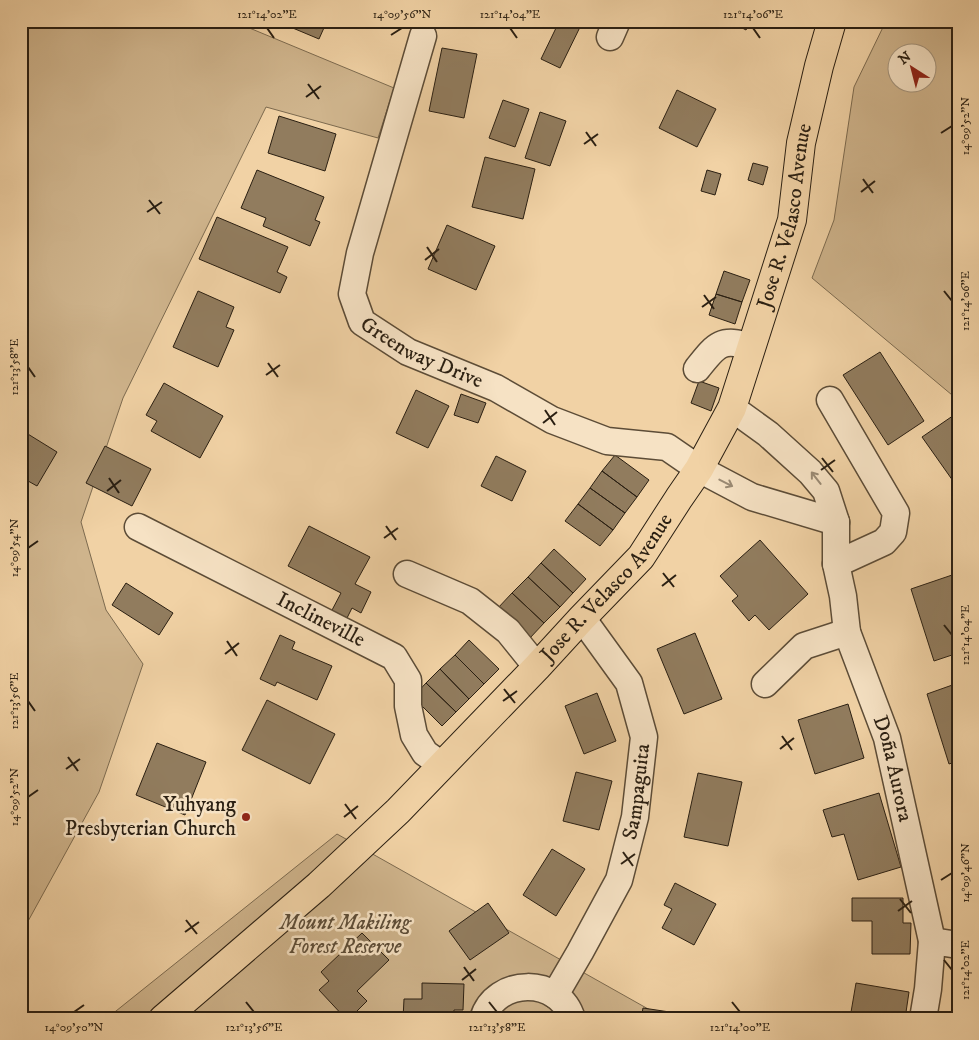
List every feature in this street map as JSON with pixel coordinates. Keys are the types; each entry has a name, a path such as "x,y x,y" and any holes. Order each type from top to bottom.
{"main road":[{"name":"Jose R. Velasco Avenue","path":"173,1015 319,885 398,811 538,667 641,557 699,470 732,408 792,220 801,143 819,66 832,21"}],"street":[{"name":"Greenway Drive","path":"423,36 360,253 352,294 362,322 408,352 496,388 552,420 607,441 667,447 699,470"},
{"path":"697,369 711,351 722,343 736,342 752,347"},
{"path":"830,400 896,513 893,532 884,542 836,564"},
{"name":"Doña Aurora","path":"732,408 768,434 810,472 826,491 836,522 836,564 843,596 847,632 887,738 932,941 928,988 922,1019"},
{"path":"699,470 752,497 836,522"},
{"name":"Inclineville","path":"138,526 394,657 408,680 408,706 414,735 425,753 442,765"},
{"path":"407,574 470,601 508,632 538,667"},
{"name":"Sampaguita","path":"555,995 619,880 635,817 644,737 629,683 582,618"},
{"path":"765,684 804,646 847,632"},
{"path":"932,941 958,945"},
{"path":"483,1019 492,1002 502,993 515,988 529,986 542,988 555,995 565,1004 572,1019"}],"green space":[{"path":"21,21 248,21 247,27 394,88 378,138 266,107 123,398 81,522 106,610 143,664 99,792 21,934"},
{"path":"886,21 958,21 958,400 812,278 834,220 854,87"},
{"name":"Mount Makiling Forest Reserve","path":"337,834 666,1019 106,1019"}],"building":[{"path":"276,21 327,21 319,39"},
{"path":"542,21 583,21 560,68 541,59 556,28"},
{"path":"729,21 751,21 746,30"},
{"path":"442,48 477,54 464,118 429,111"},
{"path":"677,90 716,109 697,147 659,128"},
{"path":"503,100 529,109 515,147 489,138"},
{"path":"540,112 566,121 550,166 525,158"},
{"path":"279,116 336,134 325,171 268,153"},
{"path":"485,157 535,169 523,219 472,207"},
{"path":"753,163 768,167 763,185 748,180"},
{"path":"257,170 324,197 315,220 320,222 310,246 263,226 266,218 241,208"},
{"path":"707,170 721,174 715,195 701,191"},
{"path":"217,217 288,247 277,272 287,277 280,293 199,259"},
{"path":"447,225 495,246 476,290 428,269"},
{"path":"724,271 750,280 742,302 716,294"},
{"path":"198,291 234,307 226,327 234,330 218,367 173,347"},
{"path":"716,294 742,302 735,324 709,315"},
{"path":"880,352 924,421 888,445 843,375"},
{"path":"699,381 719,388 711,411 691,403"},
{"path":"164,383 223,416 200,458 151,431 157,421 146,415"},
{"path":"416,390 449,406 428,448 396,433"},
{"path":"461,394 486,403 478,423 454,415"},
{"path":"958,414 958,488 922,437"},
{"path":"23,431 57,452 37,486 21,477 21,434"},
{"path":"105,446 151,469 132,506 86,483"},
{"path":"615,455 649,480 637,497 602,471"},
{"path":"496,456 526,471 512,501 481,486"},
{"path":"602,471 637,497 625,513 590,488"},
{"path":"590,488 625,513 613,530 578,504"},
{"path":"578,504 613,530 600,546 565,521"},
{"path":"309,526 370,557 355,584 371,592 361,613 352,608 346,620 331,612 341,593 288,566"},
{"path":"760,540 808,594 769,630 755,615 749,621 732,601 738,596 720,576"},
{"path":"554,549 586,579 573,593 541,563"},
{"path":"541,563 573,593 560,607 528,577"},
{"path":"958,573 958,653 934,661 911,589"},
{"path":"528,577 560,607 544,623 512,593"},
{"path":"126,583 173,613 159,635 112,605"},
{"path":"512,593 544,623 529,639 497,609"},
{"path":"695,633 722,699 684,714 657,649"},
{"path":"280,635 295,642 292,649 332,666 317,700 277,682 275,686 260,679"},
{"path":"469,640 499,669 484,684 455,655"},
{"path":"455,655 484,684 469,699 440,669"},
{"path":"440,669 469,699 456,712 426,683"},
{"path":"426,683 456,712 442,726 413,697"},
{"path":"958,683 958,761 949,764 927,694"},
{"path":"597,693 616,741 584,754 565,706"},
{"path":"267,700 335,734 310,784 242,750"},
{"path":"848,704 864,758 815,774 798,720"},
{"path":"157,743 206,762 185,815 136,795"},
{"path":"576,772 612,781 599,830 563,821"},
{"path":"698,773 742,782 728,846 684,837"},
{"path":"879,793 901,867 858,880 844,834 832,837 823,810"},
{"path":"552,849 585,869 556,916 523,895"},
{"path":"675,883 716,904 694,945 662,928 672,909 664,905"},
{"path":"852,898 903,898 903,923 911,923 910,954 872,954 872,921 852,921"},
{"path":"488,903 509,933 470,960 449,931"},
{"path":"362,933 389,960 357,991 367,1001 349,1019 346,1019 319,990 329,981 321,972"},
{"path":"422,983 464,984 463,1010 454,1010 453,1019 403,1019 404,999 422,999"},
{"path":"856,983 909,992 905,1019 850,1018"},
{"path":"643,1008 683,1014 682,1019 641,1019"},
{"path":"284,1012 290,1019 276,1019"}],"place":[{"name":"Yuhyang Presbyterian Church","path":"246,817"}]}
